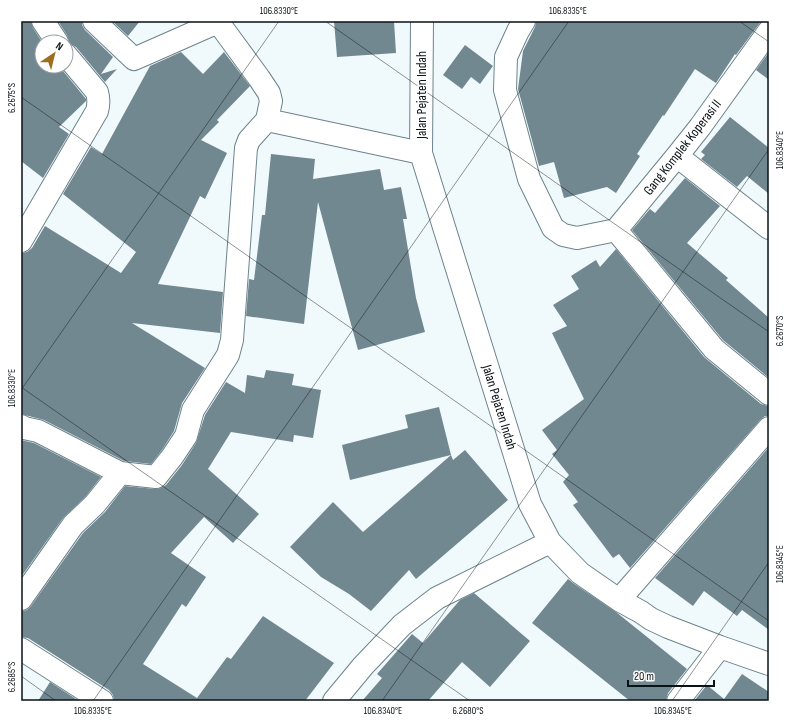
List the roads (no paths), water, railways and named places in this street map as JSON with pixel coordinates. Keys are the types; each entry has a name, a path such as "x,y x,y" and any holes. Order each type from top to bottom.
{"street":[{"path":"43,21 52,34"},
{"path":"21,426 38,431 120,473 156,477 186,436 193,410 228,355 232,340 246,148 249,140 267,120 271,101 269,93 218,22 134,59 94,21"},
{"name":"Jalan Pejaten Indah","path":"422,21 421,153 530,504 550,542 580,573 619,600 651,619 720,648 769,664"},
{"path":"524,21 506,57 504,90 529,179 553,228 563,235 577,238 616,230 714,350 769,394"},
{"name":"Gang Komplek Koperasi II","path":"616,230 700,127 769,31"},
{"path":"21,242 97,111 99,105 97,92 74,65"},
{"path":"267,120 421,153"},
{"path":"677,156 769,228"},
{"path":"619,600 769,428"},
{"path":"21,599 73,525 95,504 120,473"},
{"path":"334,701 363,666 402,625 437,598 550,542"},
{"path":"678,701 720,648"},
{"path":"21,649 102,701"}]}
